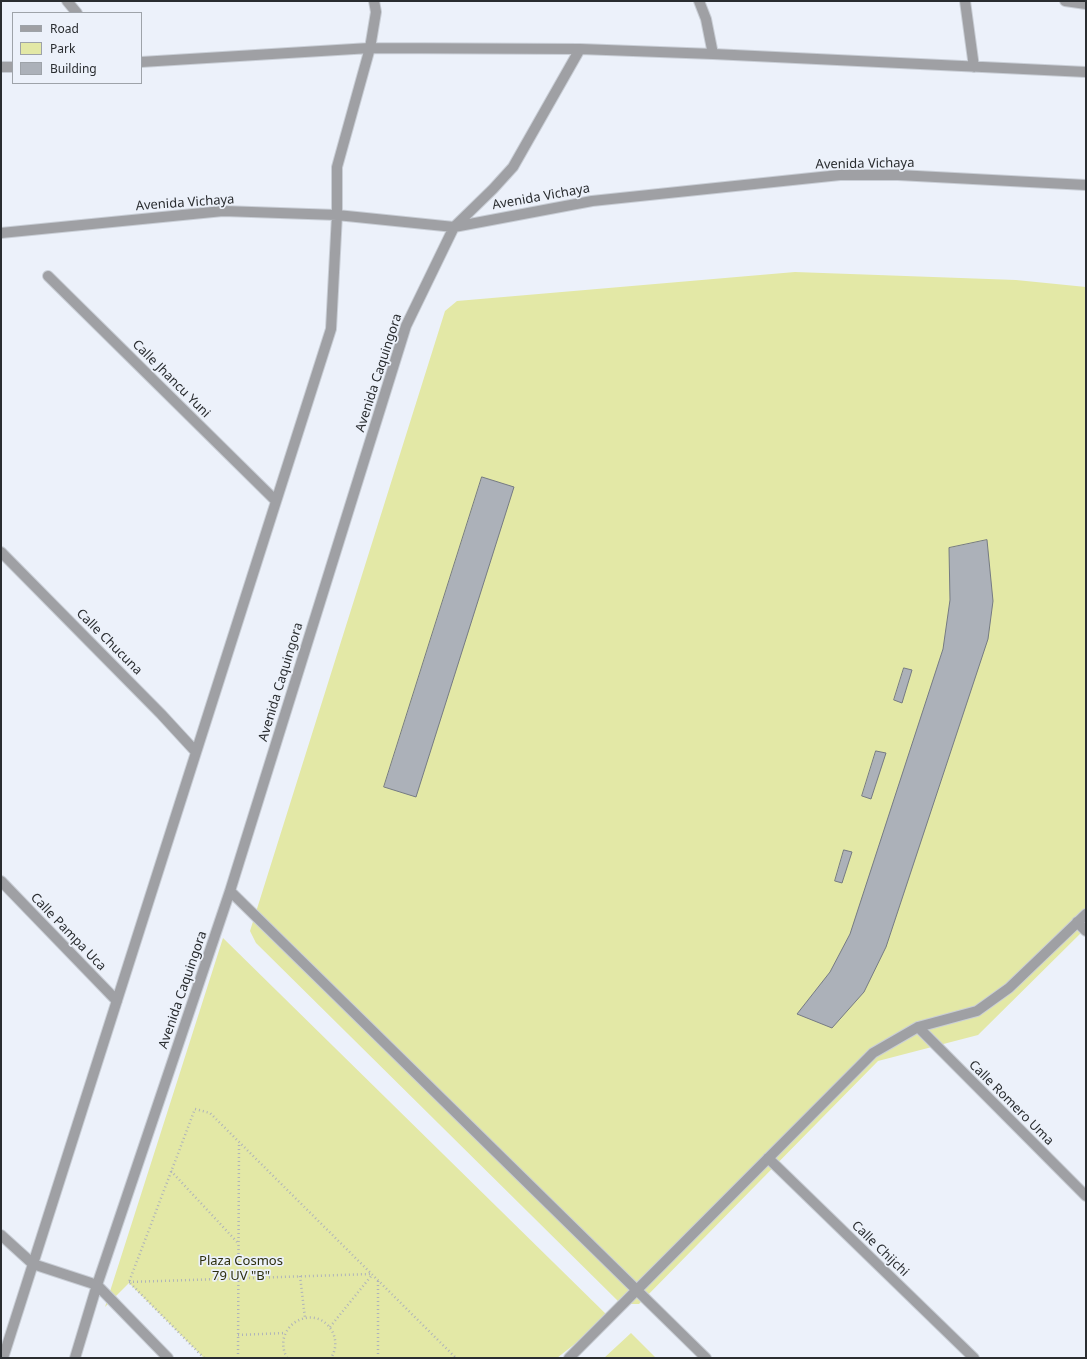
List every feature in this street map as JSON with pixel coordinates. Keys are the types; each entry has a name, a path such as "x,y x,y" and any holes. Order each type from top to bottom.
{"street":[{"path":"67,1 76,12"},
{"path":"4,1358 331,329 337,215 337,167 370,48 376,12 374,1"},
{"path":"699,1 706,19 713,54"},
{"path":"965,1 974,67"},
{"path":"1065,1 1086,4"},
{"path":"142,62 370,48 580,49 1086,72"},
{"name":"Avenida Caquingora","path":"75,1358 97,1285 230,891 406,326 454,227 513,167 580,49"},
{"path":"1,67 12,66"},
{"name":"Avenida Vichaya","path":"1,233 223,211 337,215 454,227 592,200 840,176 898,175 1086,186"},
{"name":"Calle Jhancu Yuni","path":"48,276 276,501"},
{"name":"Calle Chucuna","path":"1,552 161,714 196,752"},
{"name":"Calle Pampa Uca","path":"1,881 117,1001"},
{"path":"230,891 706,1358"},
{"path":"569,1358 873,1053 918,1028 977,1011 1009,988 1086,914"},
{"path":"1077,922 1086,931"},
{"name":"Calle Romero Uma","path":"918,1028 1086,1196"},
{"name":"Calle Chijchi","path":"768,1158 974,1358"},
{"path":"1,1234 33,1264 97,1285 168,1358"}],"path":[{"path":"129,1282 195,1109 210,1113 456,1358"},
{"path":"238,1358 239,1142"},
{"path":"171,1171 239,1243"},
{"path":"129,1282 372,1274"},
{"path":"330,1327 372,1274"},
{"path":"300,1276 305,1318"},
{"path":"378,1280 378,1358"},
{"path":"129,1282 204,1358"},
{"path":"287,1358 283,1350 285,1333 297,1320 315,1318 323,1321 330,1327 334,1335 336,1344 331,1358"},
{"path":"238,1335 285,1333"}],"green space":[{"path":"795,272 1016,280 1086,287 1086,928 978,1035 878,1061 639,1304 621,1304 256,943 250,931 445,311 457,301"},
{"name":"Plaza Cosmos 79 UV \"B\"","path":"223,938 609,1317 557,1358 204,1358 129,1283 105,1307"},
{"path":"631,1333 656,1358 604,1358"}],"building":[{"path":"482,477 514,487 416,797 384,787"},
{"path":"987,540 993,601 988,639 886,947 864,992 832,1028 797,1014 830,972 850,934 943,649 950,600 949,548"},
{"path":"904,668 912,670 902,703 894,700"},
{"path":"876,751 886,753 871,799 862,796"},
{"path":"844,850 852,852 842,883 835,881"}]}
